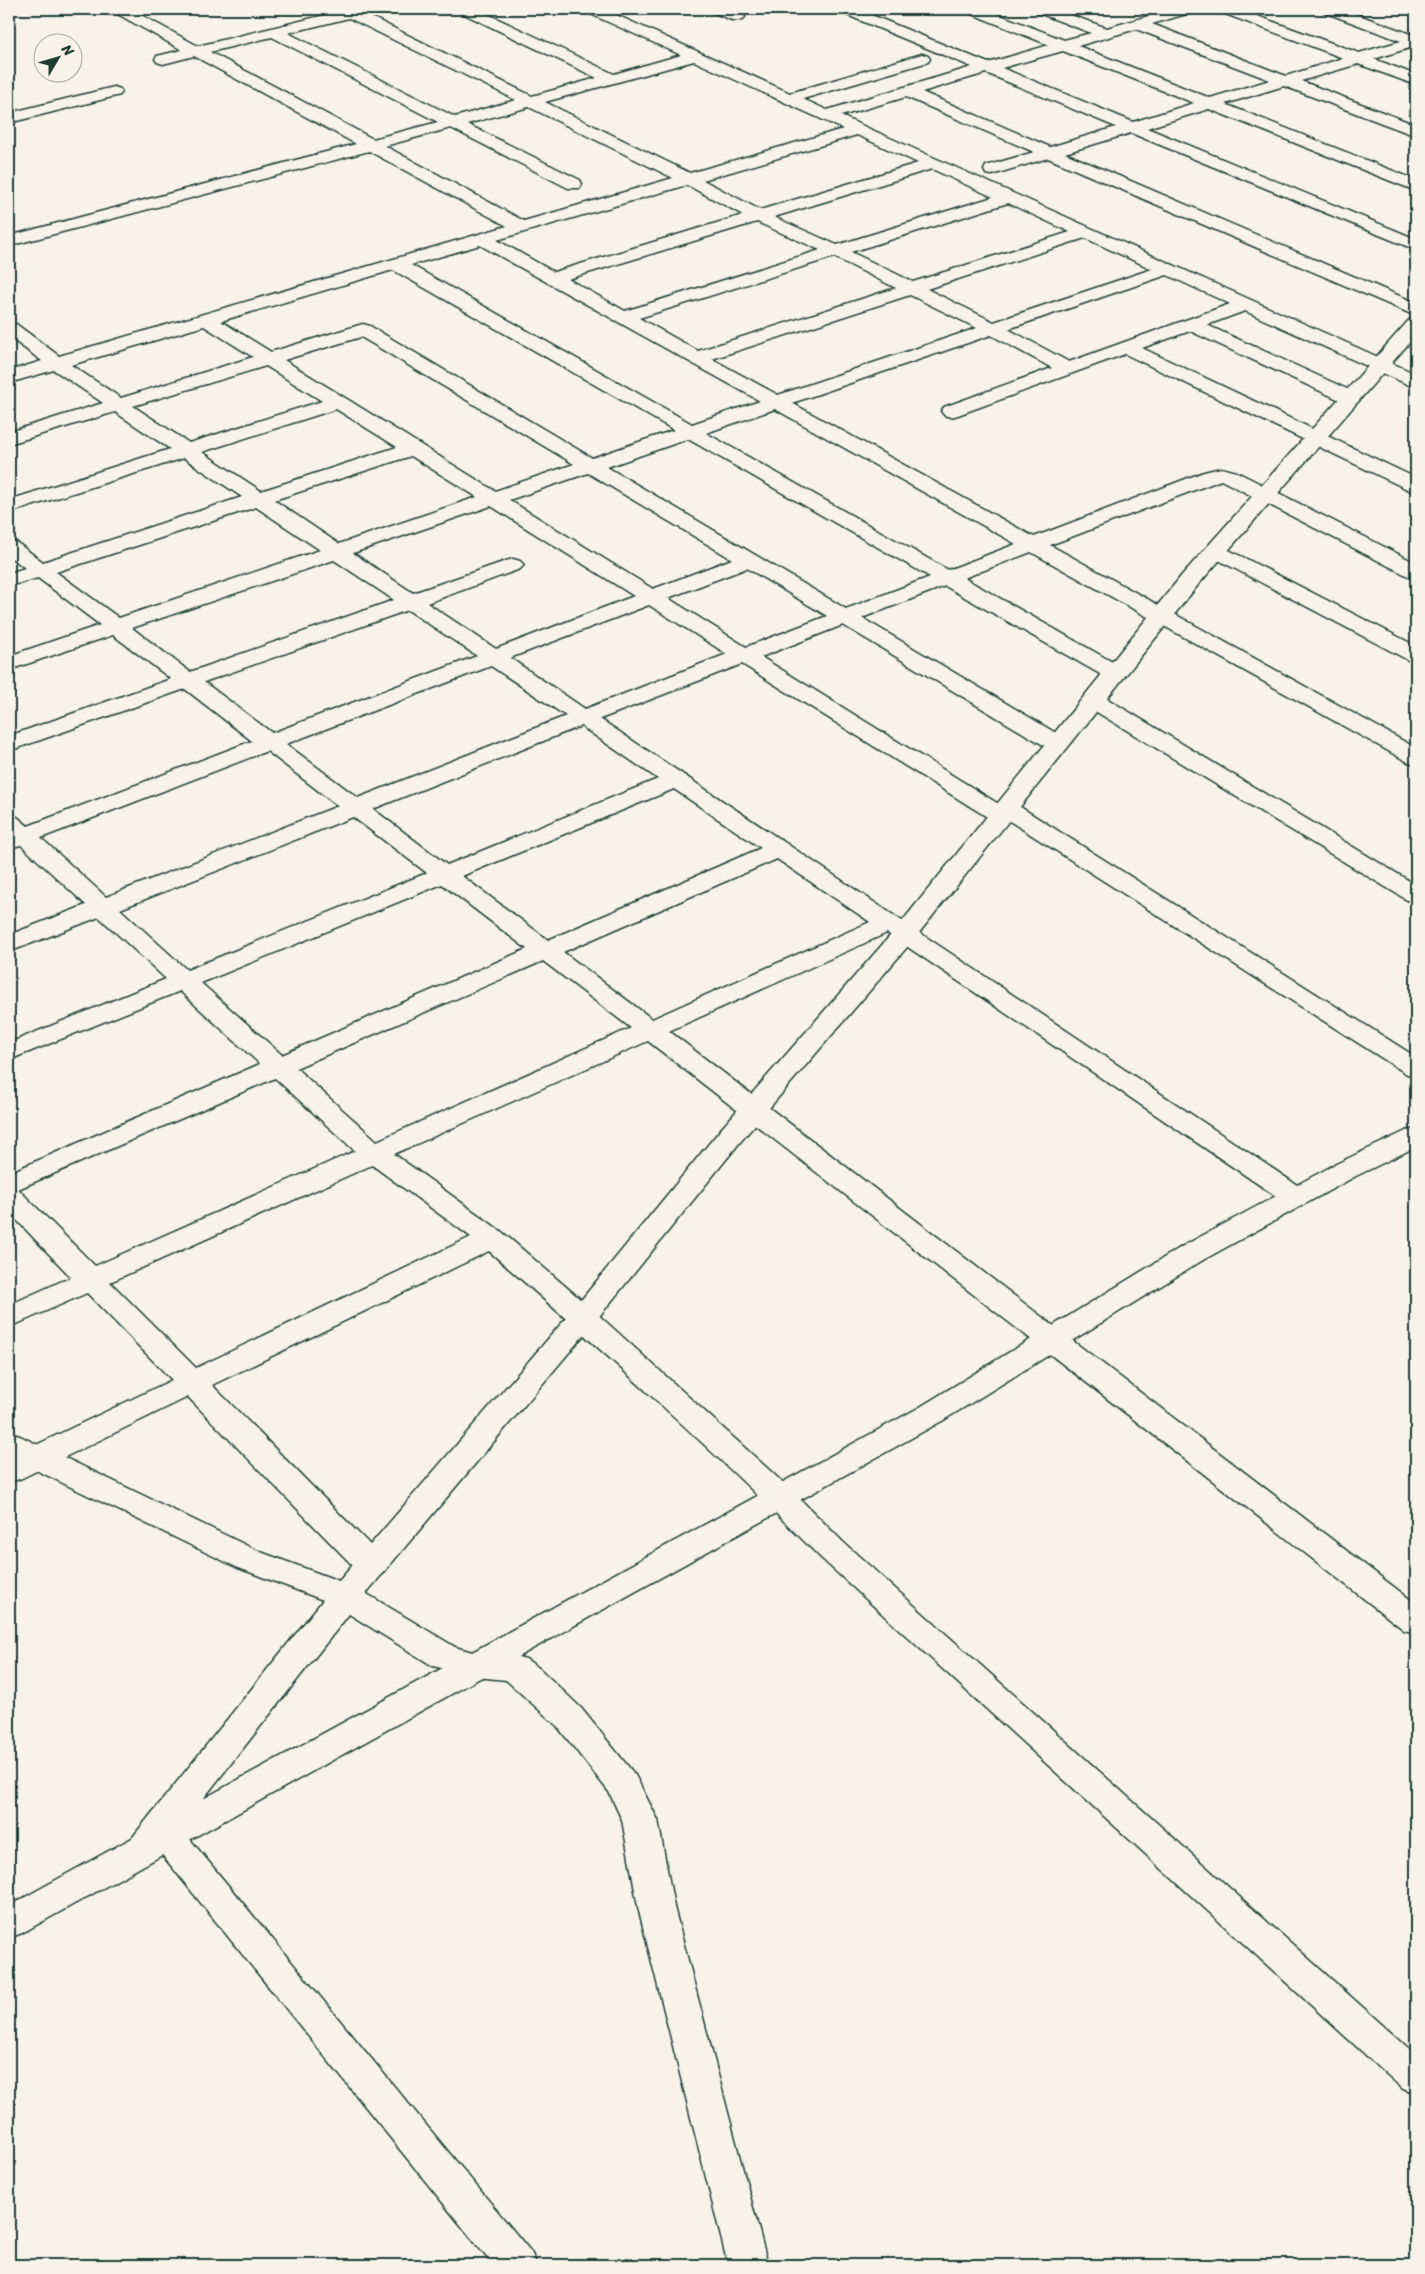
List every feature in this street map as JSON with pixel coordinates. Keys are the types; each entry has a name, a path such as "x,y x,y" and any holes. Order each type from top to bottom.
{"street":[{"path":"119,9 522,226"},
{"path":"464,9 612,79"},
{"path":"591,9 1416,381"},
{"path":"717,9 737,18"},
{"path":"845,9 1416,246"},
{"path":"972,9 1416,186"},
{"path":"1041,9 1106,33"},
{"path":"826,115 1188,9"},
{"path":"1225,9 1416,80"},
{"path":"1329,9 1416,41"},
{"path":"163,59 354,10 760,216 992,328 1066,368"},
{"path":"1068,19 1095,11"},
{"path":"1137,24 1416,131"},
{"path":"274,32 574,184"},
{"path":"992,170 1416,41"},
{"path":"9,240 371,145 696,56"},
{"path":"788,98 922,59"},
{"path":"906,91 1416,310"},
{"path":"9,118 114,92"},
{"path":"9,377 522,226 859,130"},
{"path":"553,278 934,163"},
{"path":"624,317 1010,197"},
{"path":"696,358 1087,232"},
{"path":"482,238 1416,757"},
{"path":"395,264 1115,673"},
{"path":"9,663 1168,268"},
{"path":"952,411 1246,304"},
{"path":"205,320 744,655 1003,812 1416,1068"},
{"path":"1190,324 1351,398"},
{"path":"156,1842 345,1596 583,1318 897,928 1003,812 1216,551 1416,324"},
{"path":"9,328 118,405 1296,1197"},
{"path":"9,438 363,330 1058,744"},
{"path":"1124,347 1315,438 1412,480"},
{"path":"9,507 338,402"},
{"path":"9,580 412,449"},
{"path":"9,944 947,576 1221,474 1230,476 1416,571"},
{"path":"9,546 754,1108 1416,1621"},
{"path":"1216,551 1416,655"},
{"path":"14,833 270,742 749,560"},
{"path":"9,744 189,682 513,565"},
{"path":"1093,700 1416,895"},
{"path":"9,1052 676,780"},
{"path":"14,833 102,907 374,1152 492,1238 583,1318 779,1497 832,1550 1416,2078"},
{"path":"9,1182 779,849"},
{"path":"9,1316 650,1029 897,928"},
{"path":"9,1923 931,1414 1193,1253 1346,1170 1416,1137"},
{"path":"9,1196 372,1566"},
{"path":"18,1457 191,1383 492,1238"},
{"path":"18,1457 248,1559 345,1596 445,1656 476,1665 514,1668 528,1678 569,1716 623,1784 640,1820 656,1907 748,2265"},
{"path":"156,1842 517,2265"}]}
